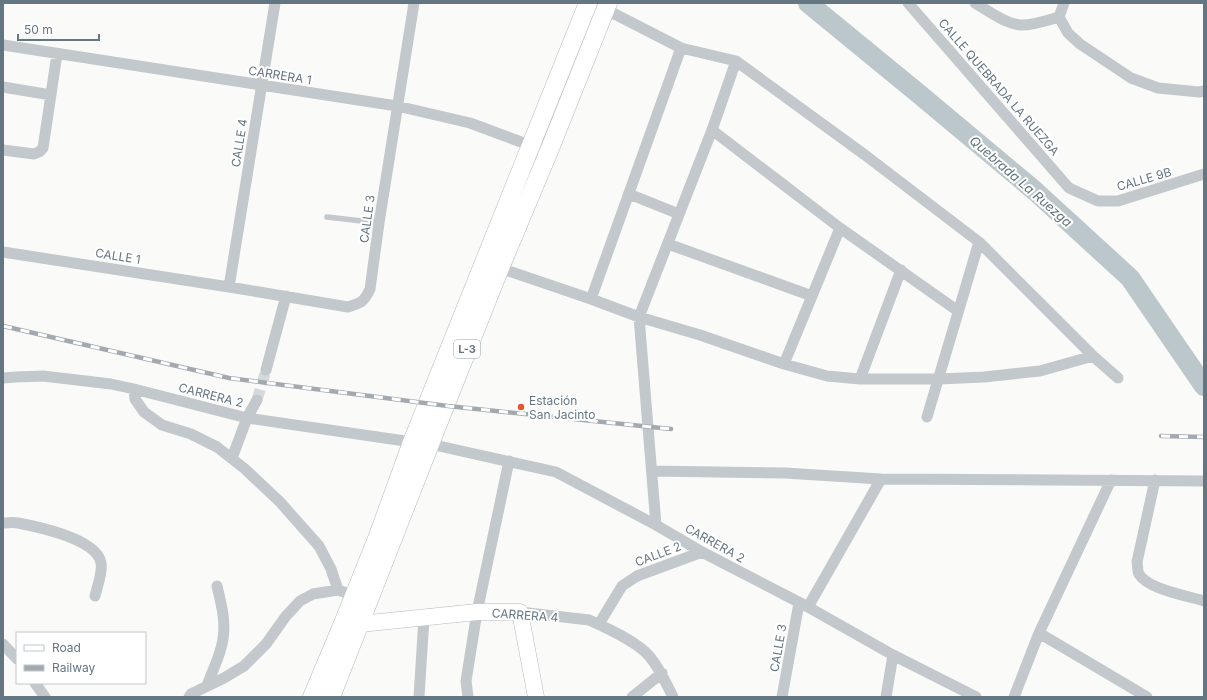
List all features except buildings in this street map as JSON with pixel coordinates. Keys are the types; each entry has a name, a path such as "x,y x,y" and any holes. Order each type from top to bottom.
{"main road":[{"name":"L-3","path":"421,443 531,146 588,3"},
{"name":"L-3","path":"331,697 352,623 354,596 378,536 500,268 549,152 607,6"},
{"name":"L-3","path":"312,697 352,623"}],"street":[{"name":"CALLE 4","path":"229,287 275,3"},
{"name":"CALLE 3","path":"229,287 348,307 358,304 366,299 370,289 414,3"},
{"name":"CALLE QUEBRADA LA RUEZGA","path":"908,3 1069,188"},
{"path":"975,3 999,18 1020,25 1036,23 1059,17"},
{"path":"1064,3 1059,17 1068,33 1080,44 1131,78 1158,88 1200,92 1204,91"},
{"path":"607,6 681,48 736,61 866,155 979,242 1093,356 1118,378"},
{"name":"CARRERA 1","path":"3,45 397,106 470,123 549,152"},
{"path":"591,299 681,48"},
{"path":"3,150 34,154 43,148 57,54"},
{"path":"656,525 639,317 712,130 736,61"},
{"path":"3,87 51,95"},
{"path":"712,130 840,228 958,311"},
{"name":"CALLE 9B","path":"1069,188 1098,201 1118,201 1204,174"},
{"path":"629,194 679,214"},
{"path":"784,364 840,228"},
{"path":"927,417 979,242"},
{"path":"668,244 812,296"},
{"name":"CALLE 1","path":"3,252 229,287"},
{"path":"500,268 639,317 700,335 784,364 828,376 860,379 939,379 984,377 1040,371 1093,356"},
{"path":"860,379 901,270"},
{"path":"266,370 286,296"},
{"name":"CARRERA 2","path":"3,378 16,376 43,376 111,384 134,388 247,418 421,443 556,472 893,655 976,697"},
{"path":"134,388 135,399 144,412 162,425 191,434 217,447 232,458 280,502 315,541 332,570 354,596"},
{"path":"232,458 247,418 257,400"},
{"path":"468,697 466,681 477,612 509,461"},
{"path":"652,471 786,473 881,479 1204,481"},
{"name":"CALLE 3","path":"782,697 803,605 881,479"},
{"path":"1014,697 1039,633 1111,480"},
{"path":"1155,480 1137,562 1138,573 1144,581 1152,586 1204,601"},
{"path":"3,523 17,523 58,532 83,543 97,553 101,563 100,576 95,596"},
{"name":"CALLE 2","path":"599,624 622,586 637,576 702,552"},
{"path":"207,686 223,639 224,624 217,586"},
{"path":"189,697 191,694 224,678 244,666 266,644 286,616 300,601 313,594 354,596"},
{"name":"CARRERA 4","path":"352,623 424,618 477,612 520,612 589,620 634,643 649,656 662,673 673,697"},
{"path":"520,612 536,697"},
{"path":"419,697 424,618"},
{"path":"1039,633 1147,697"},
{"path":"3,644 16,658"},
{"path":"886,697 893,655"},
{"path":"632,697 662,673"},
{"path":"36,684 45,697"}],"lane":[{"path":"327,217 379,223"}],"waterway":[{"name":"Quebrada La Ruezga","path":"808,3 1035,191 1130,278 1204,386"}],"tunnel":[{"path":"257,400 266,370"}],"railway":[{"path":"3,326 229,378 448,406 671,429"},
{"path":"1161,436 1204,437"}],"place":[{"name":"Estación San Jacinto","path":"521,407"}]}
